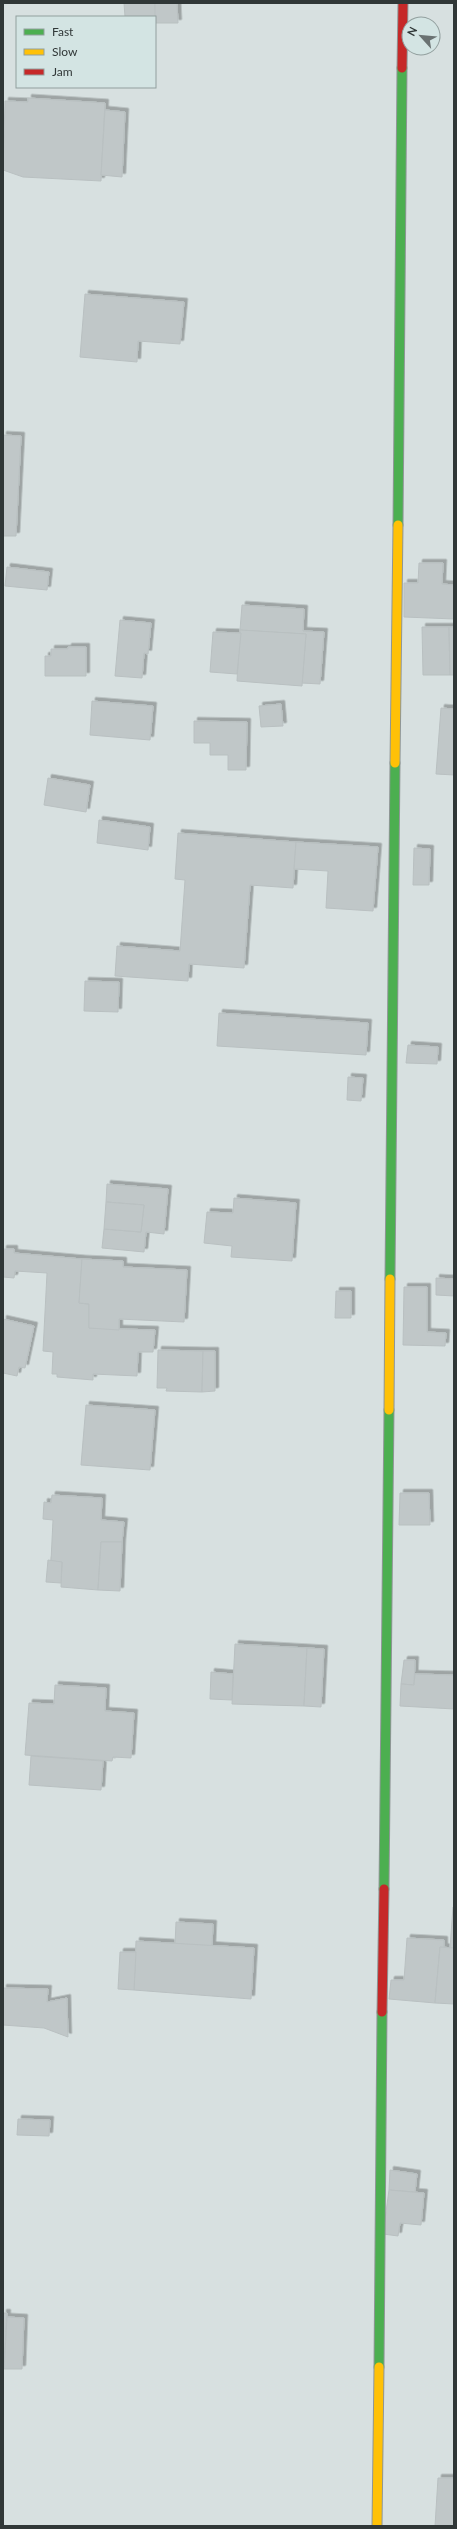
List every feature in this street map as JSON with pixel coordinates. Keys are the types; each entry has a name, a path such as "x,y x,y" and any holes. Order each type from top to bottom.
{"street":[{"path":"377,2526 403,3"}],"building":[{"path":"124,3 155,3 156,16 125,16"},
{"path":"155,3 177,3 178,23 156,23"},
{"path":"28,98 105,103 101,181 23,177 3,170 5,101 28,102"},
{"path":"105,110 125,112 122,177 101,175"},
{"path":"85,294 184,302 180,344 138,341 137,362 80,357"},
{"path":"3,435 21,436 16,536 3,536"},
{"path":"419,563 443,563 442,584 454,585 454,619 404,617 404,583 418,583"},
{"path":"7,567 49,572 47,590 5,586"},
{"path":"242,605 304,609 303,631 324,632 320,684 302,683 306,634 240,630"},
{"path":"120,620 151,623 148,654 144,653 142,678 115,676"},
{"path":"422,627 449,627 450,675 423,675"},
{"path":"449,627 454,627 454,675 450,675"},
{"path":"240,630 306,634 302,686 237,681"},
{"path":"213,632 241,633 237,674 210,672"},
{"path":"68,647 86,647 86,676 45,676 45,656 51,656 51,649 68,649"},
{"path":"92,701 153,706 150,740 90,735"},
{"path":"281,704 283,726 261,727 259,706"},
{"path":"441,708 454,709 454,775 436,774"},
{"path":"194,721 247,722 246,770 228,770 228,755 210,755 210,743 194,743"},
{"path":"48,778 90,785 86,812 44,805"},
{"path":"99,820 150,827 148,850 97,843"},
{"path":"178,833 296,842 293,888 250,885 244,968 189,964 188,981 115,976 117,946 180,951 185,880 175,879"},
{"path":"296,842 378,847 373,911 326,908 328,871 294,869"},
{"path":"414,848 430,849 429,885 413,885"},
{"path":"85,981 119,982 118,1012 84,1011"},
{"path":"219,1013 368,1023 366,1055 217,1046"},
{"path":"408,1045 438,1047 437,1064 406,1063"},
{"path":"348,1077 363,1078 361,1101 347,1100"},
{"path":"107,1184 168,1189 164,1234 146,1232 144,1252 102,1248 104,1229 141,1232 144,1205 106,1202"},
{"path":"234,1198 296,1203 292,1261 231,1257 232,1246 204,1243 207,1212 233,1213"},
{"path":"106,1202 144,1205 141,1232 104,1229"},
{"path":"3,1249 14,1249 14,1253 82,1259 79,1303 89,1304 89,1328 155,1330 153,1352 138,1352 137,1376 93,1374 93,1380 57,1377 57,1374 52,1374 53,1352 43,1351 47,1273 15,1271 14,1278 3,1277"},
{"path":"82,1259 123,1261 123,1267 187,1270 184,1322 119,1319 119,1330 89,1328 89,1304 79,1303"},
{"path":"436,1278 454,1279 454,1296 436,1295"},
{"path":"404,1287 427,1287 427,1332 446,1333 445,1346 403,1345"},
{"path":"336,1291 351,1291 351,1318 335,1318"},
{"path":"3,1319 34,1326 25,1368 19,1367 17,1376 3,1373"},
{"path":"158,1350 203,1351 202,1392 166,1391 167,1388 157,1388"},
{"path":"203,1351 215,1351 215,1391 202,1392"},
{"path":"86,1405 155,1410 150,1470 81,1465"},
{"path":"400,1493 429,1493 430,1525 399,1525"},
{"path":"52,1495 102,1498 101,1520 124,1522 122,1542 101,1542 98,1590 61,1587 62,1562 51,1561 53,1520 43,1519 44,1502 51,1503"},
{"path":"101,1542 122,1542 120,1591 98,1590"},
{"path":"48,1560 62,1562 61,1583 46,1582"},
{"path":"235,1644 307,1648 304,1706 232,1704"},
{"path":"307,1648 324,1649 321,1707 304,1706"},
{"path":"404,1660 415,1660 414,1685 401,1684"},
{"path":"211,1672 233,1674 232,1700 210,1699"},
{"path":"415,1674 454,1675 454,1709 400,1706 401,1684 414,1685"},
{"path":"55,1685 106,1688 105,1711 134,1713 131,1758 113,1757 112,1761 25,1755 29,1703 54,1704"},
{"path":"31,1756 103,1761 101,1790 29,1785"},
{"path":"453,1907 454,1948 450,1948"},
{"path":"176,1922 213,1924 212,1946 175,1944"},
{"path":"407,1938 444,1940 444,1948 440,1947 435,2003 389,1999 391,1980 404,1980"},
{"path":"136,1941 254,1948 251,1999 134,1990"},
{"path":"440,1947 454,1948 454,2004 435,2003"},
{"path":"120,1952 136,1952 134,1990 118,1989"},
{"path":"3,1988 48,1989 47,2002 67,1998 68,2037 44,2028 3,2025"},
{"path":"18,2119 50,2120 49,2136 17,2135"},
{"path":"390,2170 417,2174 415,2192 389,2190"},
{"path":"389,2190 424,2193 421,2225 400,2223 398,2236 383,2234"},
{"path":"3,2313 7,2313 4,2369 3,2369"},
{"path":"7,2317 24,2318 22,2369 4,2369"},
{"path":"438,2478 454,2478 454,2526 435,2526"}],"traffic: fast":[{"path":"398,525 402,68"},
{"path":"390,1279 395,763"},
{"path":"384,1889 389,1410"},
{"path":"379,2367 382,2012"}],"traffic: slow":[{"path":"395,763 398,525"},
{"path":"389,1410 390,1279"},
{"path":"377,2526 379,2367"}],"traffic: jam":[{"path":"402,68 403,3"},
{"path":"382,2012 384,1889"}]}
